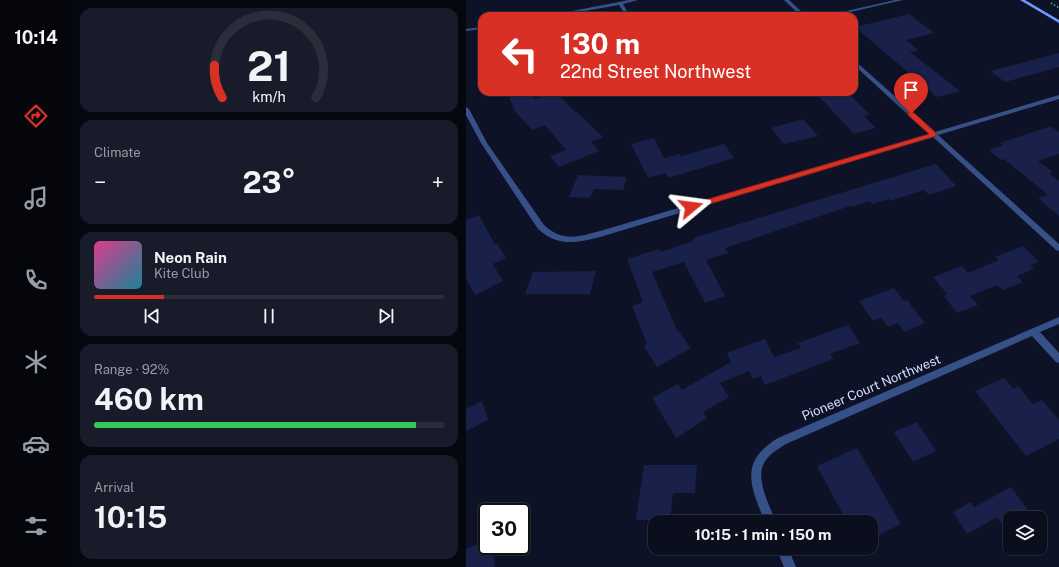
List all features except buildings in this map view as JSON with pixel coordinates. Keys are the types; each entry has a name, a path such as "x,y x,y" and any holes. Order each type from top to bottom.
{"street":[{"path":"570,12 636,0"},
{"path":"786,0 800,12"},
{"path":"845,12 901,0"},
{"path":"1022,0 1059,22"},
{"path":"620,3 626,12"},
{"path":"466,30 478,28"},
{"path":"858,66 1059,248"},
{"path":"466,109 484,143 541,228 546,234 560,240 572,240 600,234 1059,97"},
{"name":"Pioneer Court Northwest","path":"768,515 758,490 756,480 759,463 768,449 789,438 1059,320"},
{"path":"1034,332 1059,359"},
{"path":"785,555 790,567"}],"route":[{"path":"691,207 934,134 911,114"}]}
